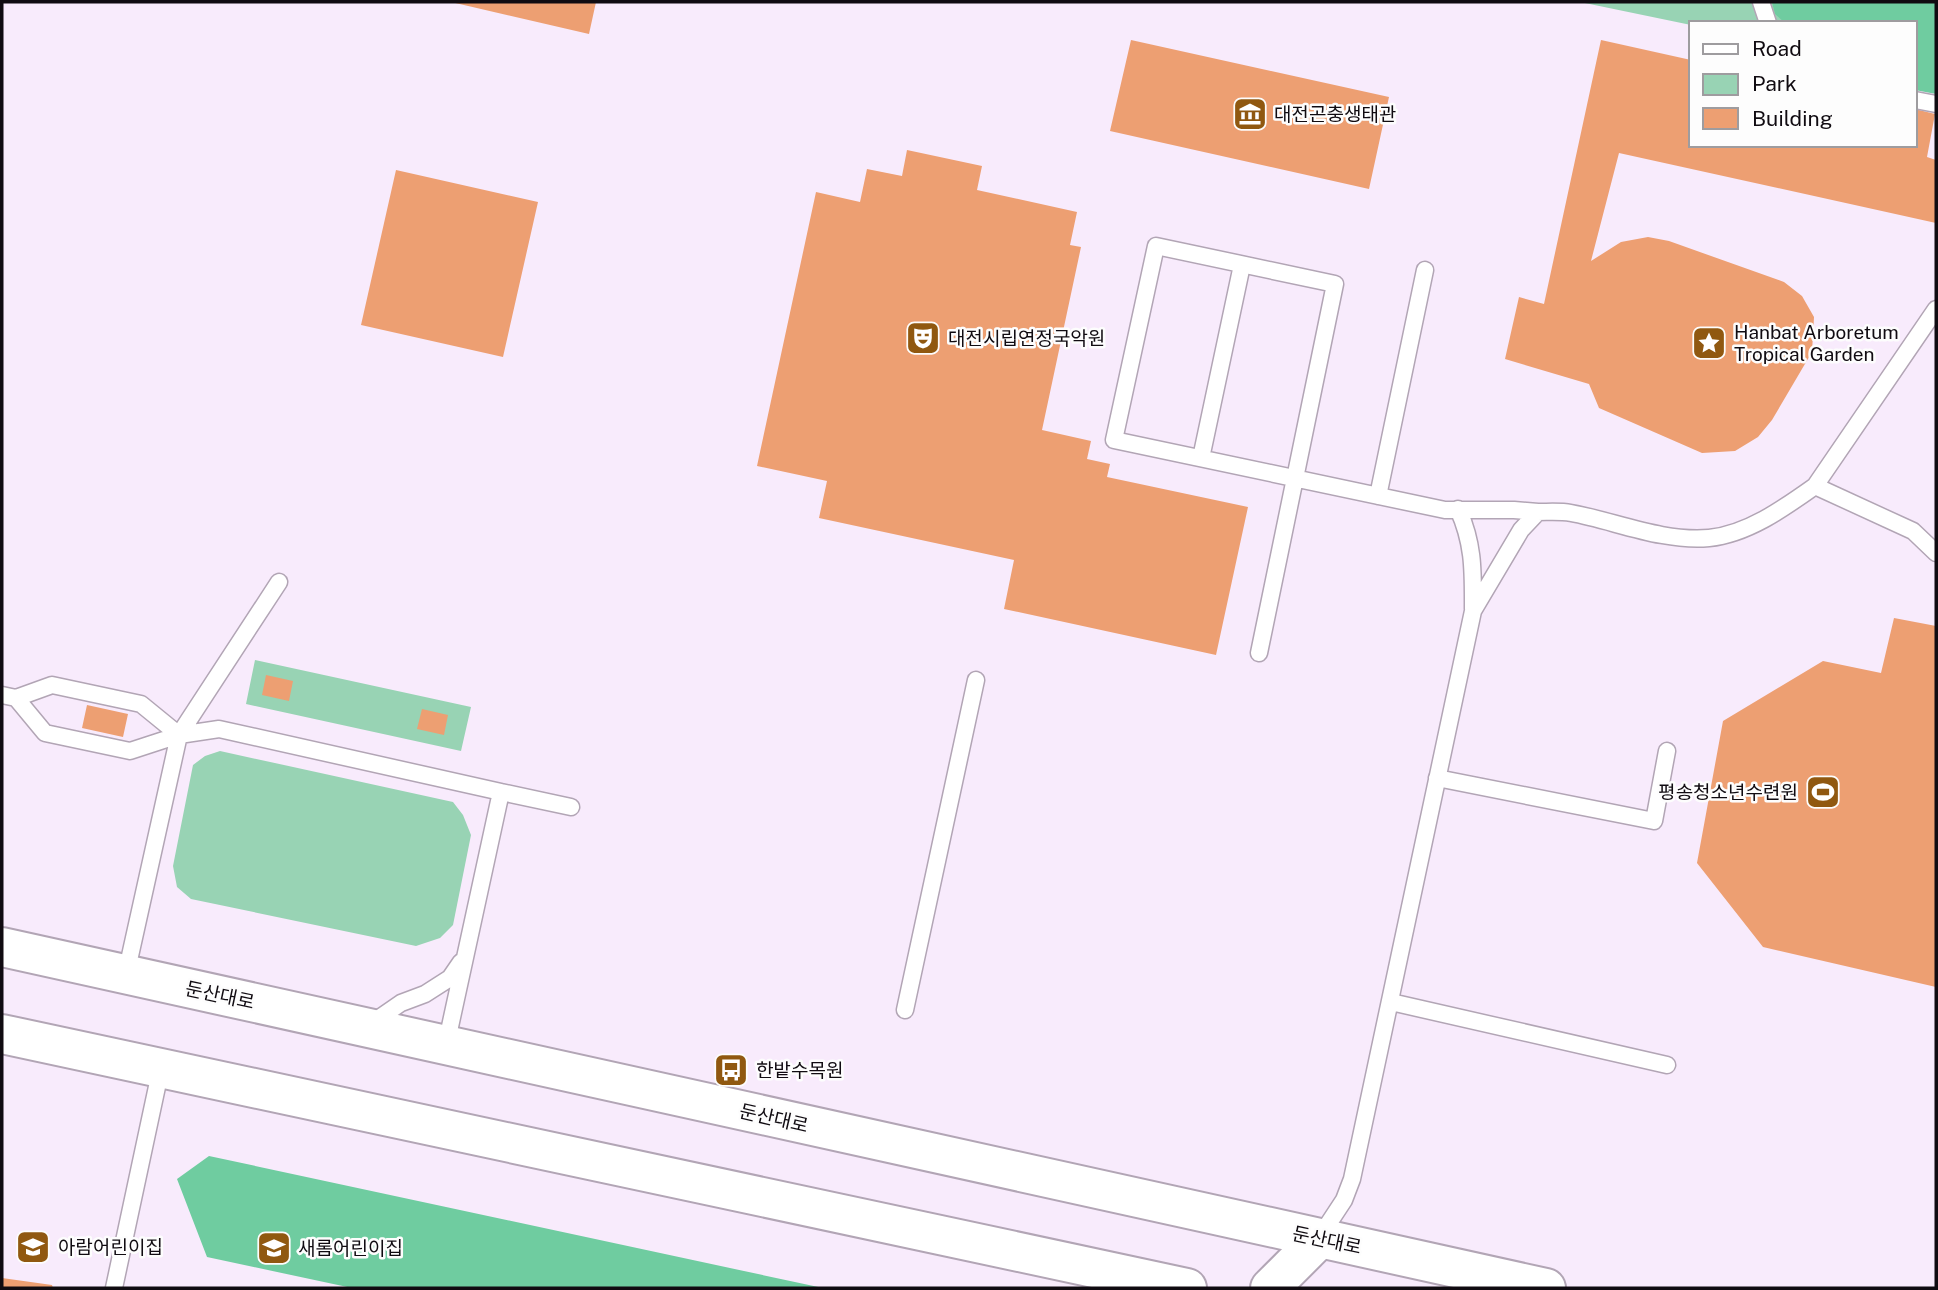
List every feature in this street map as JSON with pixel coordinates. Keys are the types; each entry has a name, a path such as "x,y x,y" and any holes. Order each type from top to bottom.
{"main road":[{"name":"둔산대로","path":"2,947 1546,1288"},
{"path":"2,1034 1187,1288"},
{"path":"1270,1288 1319,1239"}],"lane":[{"path":"1761,2 1767,21"},
{"path":"1917,100 1936,104"},
{"path":"1259,653 1294,478 1335,284 1156,246 1114,440 1201,458 1294,478 1378,496 1445,510 1567,512 1673,536 1709,538 1747,528 1790,504 1815,486 1936,309"},
{"path":"1201,458 1242,265"},
{"path":"1378,496 1425,270"},
{"path":"1815,486 1913,531 1936,553"},
{"path":"1319,1239 1345,1200 1350,1187 1473,611 1473,567 1468,531 1458,509"},
{"path":"1473,611 1521,530 1538,513"},
{"path":"126,974 179,735 279,582"},
{"path":"905,1010 976,680"},
{"path":"179,735 141,704 52,685 9,696 45,733 130,751 179,735 219,729 571,807"},
{"path":"1437,778 1654,821 1667,751"},
{"path":"446,1045 501,792"},
{"path":"366,1027 401,1003 425,994 450,978 467,954"},
{"path":"1391,1002 1667,1065"},
{"path":"114,1288 161,1068"}],"green space":[{"path":"1580,2 1936,2 1917,21 1689,21 1689,25"},
{"path":"1772,2 1936,2 1936,94 1917,90 1917,21 1783,21 1775,14"},
{"path":"255,660 471,707 461,751 246,704"},
{"path":"220,751 453,802 463,815 471,835 453,925 440,938 416,946 191,899 177,887 173,866 193,765 205,756"},
{"path":"209,1156 823,1288 352,1288 207,1257 177,1179"}],"building":[{"path":"451,2 596,2 589,34"},
{"name":"대전곤충생태관","path":"1131,40 1389,97 1369,189 1110,131"},
{"path":"1601,40 1689,60 1689,147 1917,147 1917,110 1935,114 1927,157 1936,160 1936,223 1619,153 1591,261 1621,242 1648,237 1669,241 1784,282 1802,296 1814,317 1812,352 1772,420 1758,437 1735,451 1702,453 1599,408 1589,384 1505,359 1519,297 1544,304"},
{"name":"대전시립연정국악원","path":"907,150 982,166 977,190 1077,212 1070,245 1081,247 1042,430 1091,441 1087,459 1110,464 1107,477 1248,507 1216,655 1004,609 1014,560 819,518 827,481 757,466 816,192 860,202 867,169 902,176"},
{"path":"396,170 538,202 503,357 361,325"},
{"name":"평송청소년수련원","path":"1894,618 1936,626 1936,987 1763,947 1697,863 1723,721 1823,661 1881,673"},
{"path":"266,675 293,681 289,701 262,695"},
{"path":"87,705 128,714 123,737 82,728"},
{"path":"422,709 448,715 444,735 417,729"},
{"path":"2,1278 52,1285 53,1288 2,1288"}],"place":[{"name":"대전곤충생태관","path":"1250,114"},
{"name":"대전시립연정국악원","path":"923,338"},
{"name":"Hanbat Arboretum Tropical Garden","path":"1709,343"},
{"name":"평송청소년수련원","path":"1823,792"},
{"name":"한밭수목원","path":"731,1070"},
{"name":"아람어린이집","path":"33,1247"},
{"name":"새롬어린이집","path":"274,1248"}]}
